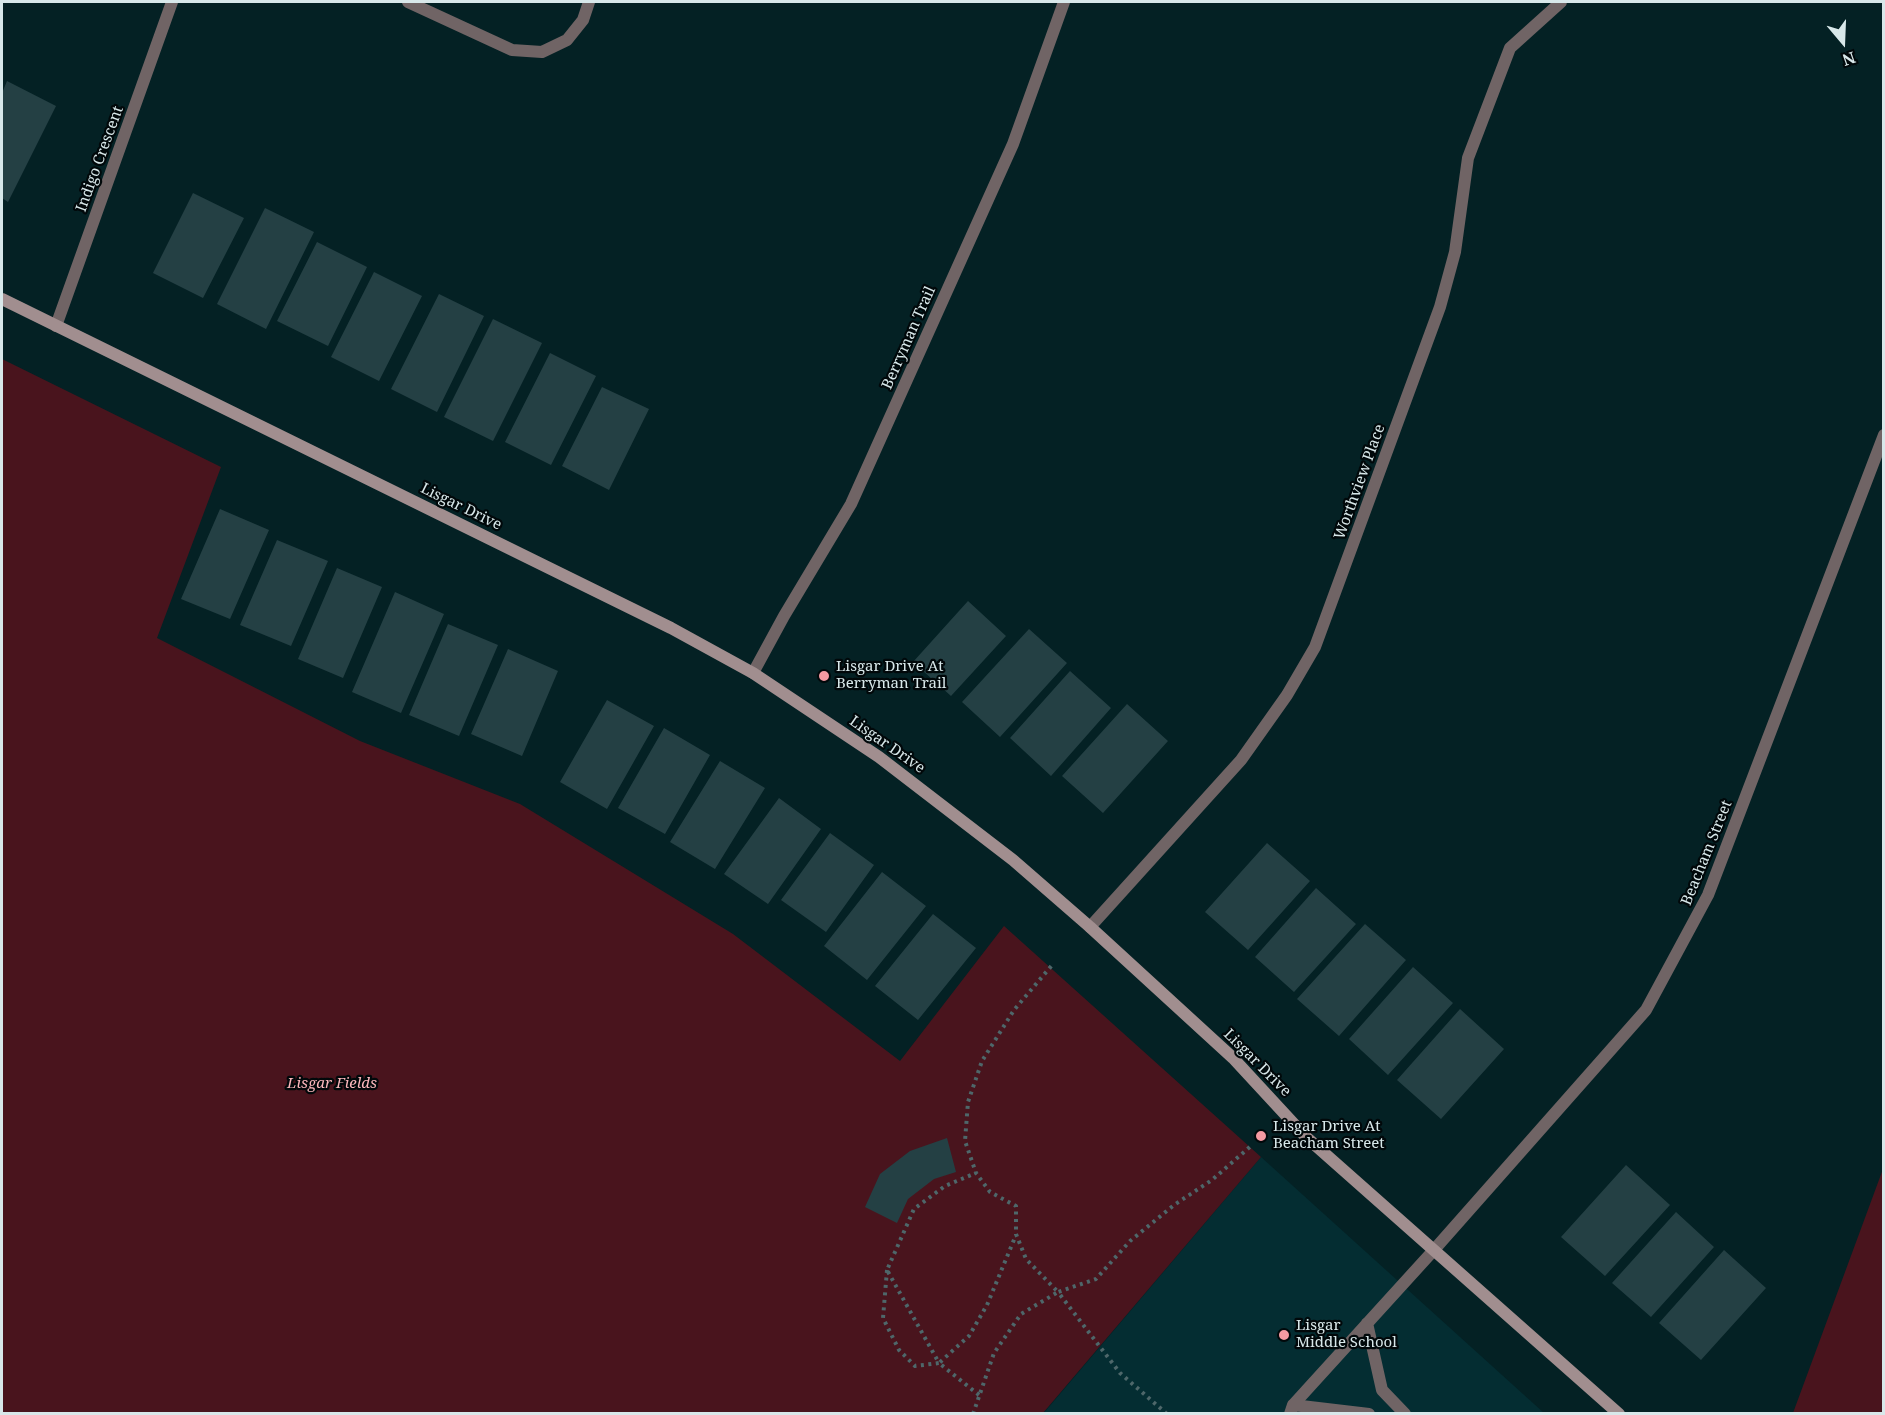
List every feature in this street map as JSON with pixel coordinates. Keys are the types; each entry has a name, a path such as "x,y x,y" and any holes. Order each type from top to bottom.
{"street":[{"name":"Indigo Crescent","path":"56,326 172,2"},
{"path":"408,2 512,50 542,52 567,40 584,20 589,2"},
{"name":"Berryman Trail","path":"753,673 851,504 1013,144 1065,2"},
{"name":"Worthview Place","path":"1089,927 1241,760 1287,695 1315,647 1440,308 1455,252 1460,200 1472,147 1510,48 1561,2"},
{"name":"Lisgar Drive","path":"2,299 527,555 753,673 922,788 1013,860 1089,927 1233,1058 1306,1137 1619,1413"},
{"name":"Beacham Street","path":"1292,1409 1647,1010 1708,895 1884,435"},
{"path":"1367,1323 1382,1390 1405,1413"},
{"path":"1292,1409 1369,1413"}],"path":[{"path":"1053,964 1014,1010 982,1060 968,1102 965,1141 976,1173 990,1192 1016,1206 1016,1234 1026,1260 1058,1292 1119,1374 1167,1413"},
{"path":"973,1413 994,1353 1021,1314 1058,1292 1096,1279 1130,1241 1174,1205 1212,1180 1252,1145"},
{"path":"976,1173 945,1186 914,1209 887,1270 883,1318 898,1350 915,1366 939,1363 969,1336 987,1305 1016,1234"},
{"path":"887,1270 939,1363 979,1395"}],"shaded area":[{"name":"Lisgar Middle School","path":"1261,1157 1544,1413 1043,1414"}],"green space":[{"name":"Lisgar Fields","path":"2,359 221,467 157,638 360,741 520,804 733,934 900,1061 1004,926 1261,1157 1043,1413 2,1413"},
{"path":"1883,1169 1883,1413 1793,1413"}],"building":[{"path":"7,81 56,106 8,202 2,198 2,93"},
{"path":"193,193 244,218 203,298 153,273"},
{"path":"265,208 314,232 266,329 217,304"},
{"path":"317,242 367,267 328,346 277,321"},
{"path":"374,272 422,296 379,381 331,357"},
{"path":"439,294 484,316 437,412 391,389"},
{"path":"493,319 542,343 493,441 444,417"},
{"path":"550,353 596,376 551,465 505,442"},
{"path":"602,387 649,409 609,490 562,466"},
{"path":"220,509 269,530 230,619 181,599"},
{"path":"277,540 328,561 291,646 240,625"},
{"path":"337,568 382,587 343,678 298,659"},
{"path":"395,592 444,614 401,713 352,692"},
{"path":"968,601 1006,636 951,696 913,662"},
{"path":"448,624 498,645 459,736 409,715"},
{"path":"1029,629 1067,663 1000,737 962,702"},
{"path":"508,649 558,671 522,756 471,734"},
{"path":"1070,671 1111,708 1051,776 1010,738"},
{"path":"607,700 654,726 607,809 560,782"},
{"path":"1127,704 1168,741 1103,813 1062,776"},
{"path":"664,728 710,755 665,834 618,808"},
{"path":"720,761 765,788 715,869 670,842"},
{"path":"779,798 821,829 768,904 724,874"},
{"path":"830,833 874,865 826,932 781,900"},
{"path":"1267,843 1310,881 1248,950 1205,912"},
{"path":"882,872 926,906 867,980 824,946"},
{"path":"1316,888 1356,924 1294,992 1255,957"},
{"path":"933,914 976,948 918,1020 875,986"},
{"path":"1365,924 1406,960 1339,1036 1297,999"},
{"path":"1413,967 1453,1003 1388,1075 1349,1039"},
{"path":"1460,1009 1504,1049 1441,1119 1397,1080"},
{"path":"947,1138 956,1172 934,1179 908,1199 897,1223 865,1207 880,1174 910,1151"},
{"path":"1626,1165 1670,1205 1605,1276 1561,1237"},
{"path":"1676,1212 1714,1247 1651,1317 1612,1283"},
{"path":"1724,1250 1766,1288 1701,1360 1659,1323"}],"place":[{"name":"Lisgar Drive At Berryman Trail","path":"824,676"},
{"name":"Lisgar Drive At Beacham Street","path":"1261,1136"},
{"name":"Lisgar Middle School","path":"1284,1335"}]}
